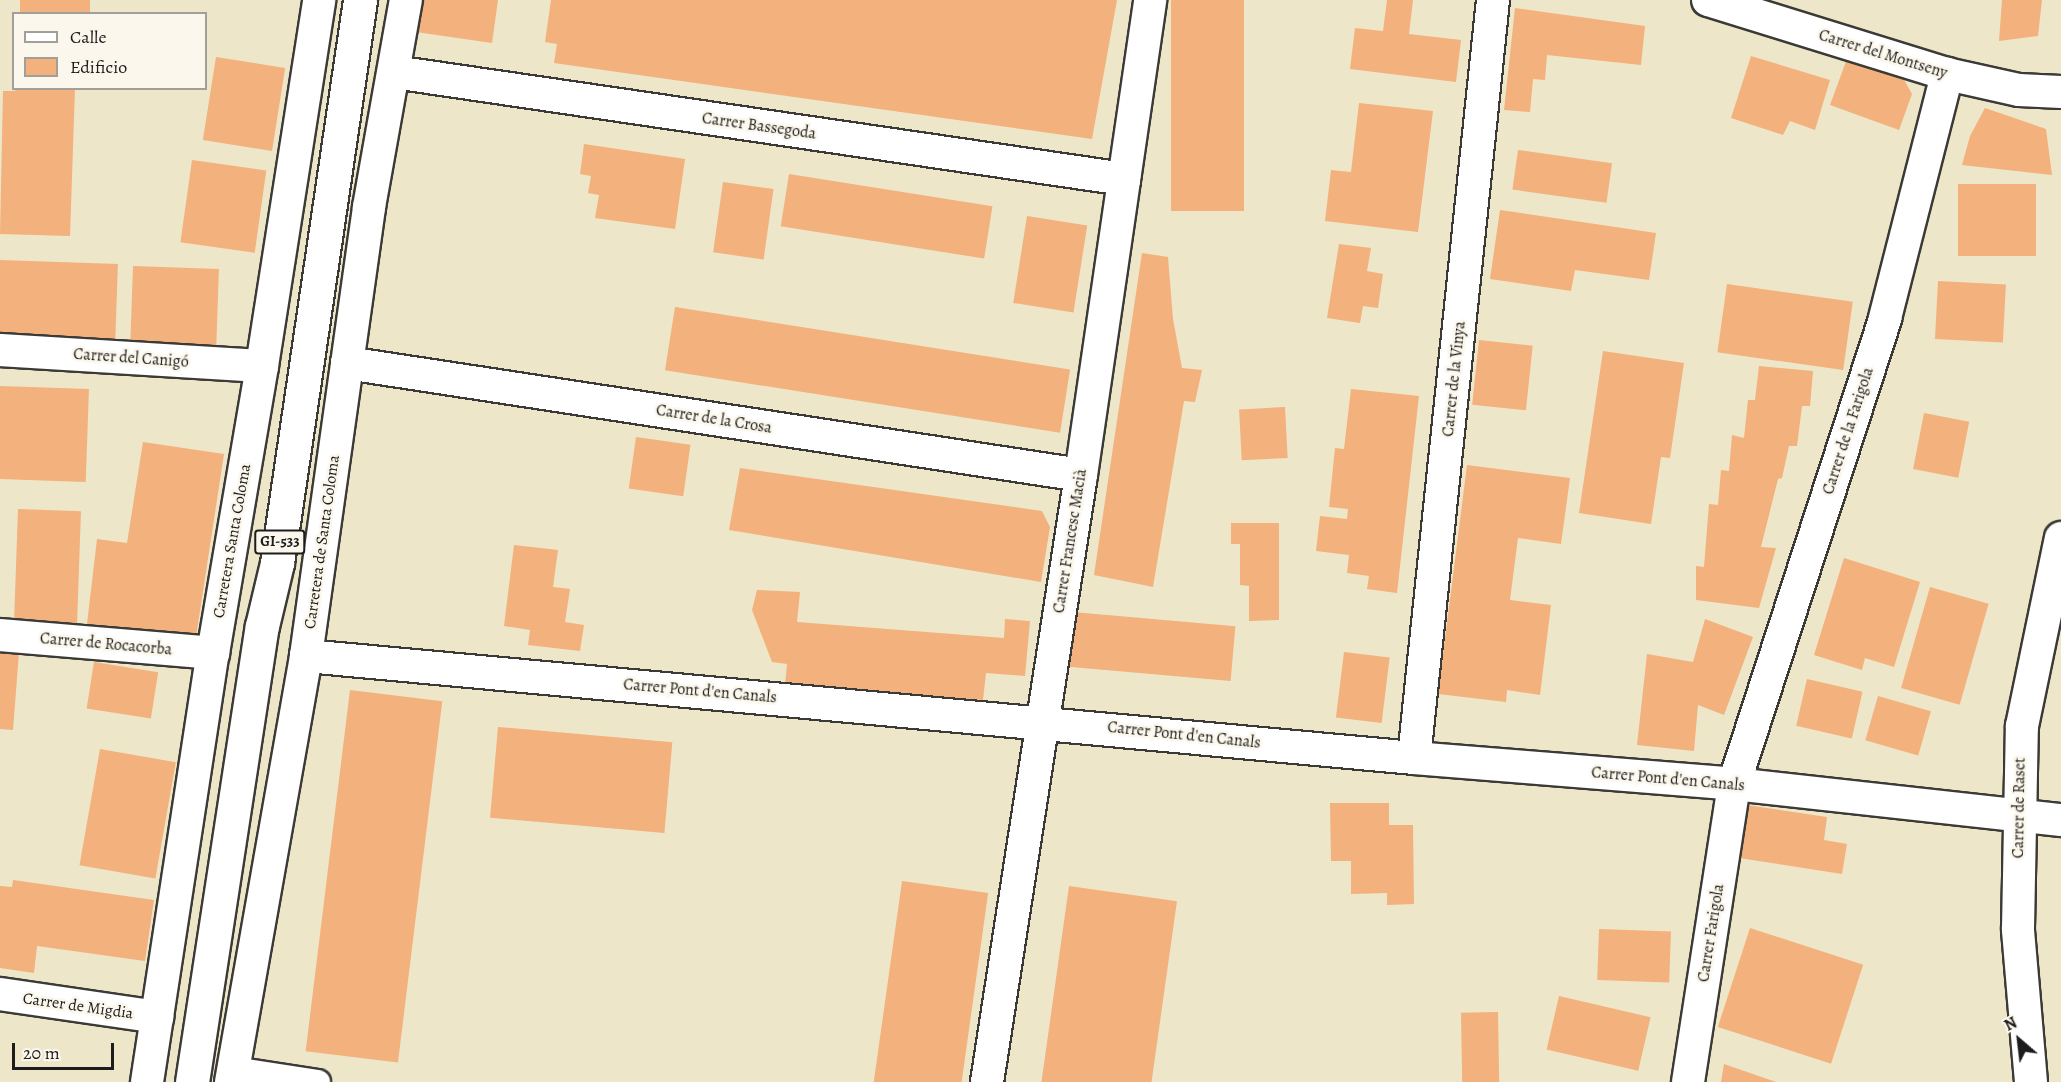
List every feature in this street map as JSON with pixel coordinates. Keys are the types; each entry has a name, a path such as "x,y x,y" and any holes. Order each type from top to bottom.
{"main road":[{"name":"GI-533","path":"192,1082 262,626 280,539 360,0"}],"street":[{"name":"Carretera Santa Coloma","path":"147,1082 213,652 262,366 319,0"},
{"name":"Carretera de Santa Coloma","path":"232,1076 306,656 369,207 406,0"},
{"name":"Carrer Francesc Macià","path":"987,1082 1041,721 1081,475 1150,0"},
{"name":"Carrer de la Vinya","path":"1414,758 1493,0"},
{"name":"Carrer del Montseny","path":"1708,0 1947,74 2019,90 2061,92"},
{"name":"Carrer Bassegoda","path":"394,72 1124,179"},
{"name":"Carrer de la Farigola","path":"1734,784 1885,318 1947,74"},
{"name":"Carrer del Canigó","path":"0,350 262,366"},
{"name":"Carrer de la Crosa","path":"347,363 1081,475"},
{"name":"Carrer de Raset","path":"2031,1082 2018,929 2022,726 2061,538"},
{"name":"Carrer de Rocacorba","path":"0,635 213,652"},
{"name":"Carrer Pont d'en Canals","path":"306,656 1041,721 1414,758 1734,784 2061,820"},
{"name":"Carrer Farigola","path":"1688,1082 1734,784"},
{"name":"Carrer de Migdia","path":"0,994 157,1017"},
{"path":"232,1076 318,1082"}],"building":[{"path":"20,0 90,0 90,12 20,12"},
{"path":"421,0 498,0 492,43 416,32"},
{"path":"551,0 1117,0 1092,139 554,63 557,44 545,42"},
{"path":"1171,0 1244,0 1244,211 1171,211"},
{"path":"1387,0 1413,0 1409,34 1461,40 1456,82 1350,69 1355,28 1383,31"},
{"path":"2002,0 2042,0 2038,36 1999,41"},
{"path":"1515,8 1645,26 1641,65 1547,55 1545,80 1533,79 1530,112 1504,110"},
{"path":"1751,56 1830,80 1815,130 1790,121 1783,135 1731,118"},
{"path":"1848,56 1898,69 1912,94 1899,130 1830,105"},
{"path":"216,57 285,68 272,151 203,140"},
{"path":"75,90 70,236 0,234 3,91"},
{"path":"1359,103 1433,111 1418,232 1325,221 1331,170 1351,172"},
{"path":"1985,108 2046,129 2052,175 1962,165 1970,136"},
{"path":"584,144 685,159 675,229 595,218 599,195 588,193 591,176 580,174"},
{"path":"1518,150 1612,163 1607,203 1512,190"},
{"path":"192,160 266,170 255,253 180,242"},
{"path":"789,174 992,206 984,259 781,226"},
{"path":"723,182 774,189 764,259 713,252"},
{"path":"1958,184 2036,184 2036,256 1958,256"},
{"path":"1500,210 1656,233 1649,280 1575,270 1571,291 1490,279"},
{"path":"1027,216 1087,226 1073,312 1013,303"},
{"path":"1339,244 1371,248 1367,271 1383,274 1378,308 1363,306 1360,323 1327,318"},
{"path":"1142,253 1168,257 1173,319 1182,368 1202,370 1195,402 1184,401 1153,587 1094,575"},
{"path":"0,260 118,264 115,341 0,337"},
{"path":"133,266 219,269 216,347 130,344"},
{"path":"1938,281 2006,285 2003,342 1935,339"},
{"path":"1727,284 1853,302 1843,370 1717,352"},
{"path":"675,307 1070,370 1060,433 665,370"},
{"path":"1479,340 1533,346 1526,410 1472,405"},
{"path":"1603,351 1684,363 1670,458 1661,457 1651,524 1579,513"},
{"path":"1759,366 1813,371 1810,406 1802,406 1797,446 1789,446 1782,478 1778,479 1761,547 1776,548 1759,608 1696,600 1696,566 1704,567 1709,504 1718,505 1721,470 1729,471 1732,435 1744,438 1748,400 1755,400"},
{"path":"0,386 89,389 86,482 0,479"},
{"path":"1351,389 1419,396 1397,593 1367,589 1369,576 1347,573 1349,555 1316,551 1320,516 1347,519 1348,509 1329,507 1335,448 1344,449"},
{"path":"1285,407 1288,458 1242,460 1239,409"},
{"path":"1924,413 1969,422 1958,478 1913,469"},
{"path":"636,437 690,445 683,496 629,488"},
{"path":"143,442 224,454 196,637 87,624 97,539 127,543"},
{"path":"1467,465 1570,478 1561,544 1518,538 1510,600 1551,605 1540,695 1507,690 1506,702 1438,694"},
{"path":"740,468 1042,511 1050,527 1041,582 729,530"},
{"path":"18,509 81,511 77,626 14,624"},
{"path":"1231,523 1279,523 1279,620 1249,621 1249,586 1240,585 1240,544 1231,544"},
{"path":"514,545 558,550 553,587 570,589 565,622 584,625 580,651 528,645 530,630 504,626"},
{"path":"1844,558 1920,582 1894,667 1865,658 1862,670 1814,655"},
{"path":"1930,587 1989,604 1960,705 1901,688"},
{"path":"757,590 800,592 797,622 1004,638 1005,619 1030,621 1025,676 986,673 983,700 785,685 787,664 772,662 752,610"},
{"path":"1073,612 1235,626 1231,681 1068,667"},
{"path":"1705,619 1753,637 1724,715 1698,705 1694,751 1637,745 1647,654 1693,662"},
{"path":"0,650 19,652 13,730 0,729"},
{"path":"1344,652 1390,658 1382,723 1336,718"},
{"path":"94,662 158,672 151,719 87,708"},
{"path":"1807,679 1863,692 1852,739 1796,726"},
{"path":"350,690 442,701 398,1063 306,1051"},
{"path":"1878,696 1931,711 1918,755 1865,740"},
{"path":"498,727 672,742 664,833 490,818"},
{"path":"100,749 176,762 155,879 80,865"},
{"path":"1330,803 1389,803 1389,825 1413,825 1414,904 1387,905 1387,893 1351,894 1351,861 1331,861"},
{"path":"1747,805 1827,817 1824,840 1847,844 1842,874 1739,858"},
{"path":"13,880 154,900 145,961 37,946 34,973 0,968 0,886 12,887"},
{"path":"902,881 988,893 962,1082 874,1082"},
{"path":"1069,886 1177,901 1152,1082 1041,1082"},
{"path":"1750,928 1863,965 1831,1064 1718,1027"},
{"path":"1599,929 1671,932 1669,982 1597,980"},
{"path":"1559,996 1651,1017 1638,1071 1547,1050"},
{"path":"1498,1012 1499,1082 1462,1082 1461,1013"},
{"path":"1724,1064 1776,1082 1721,1082"}]}
